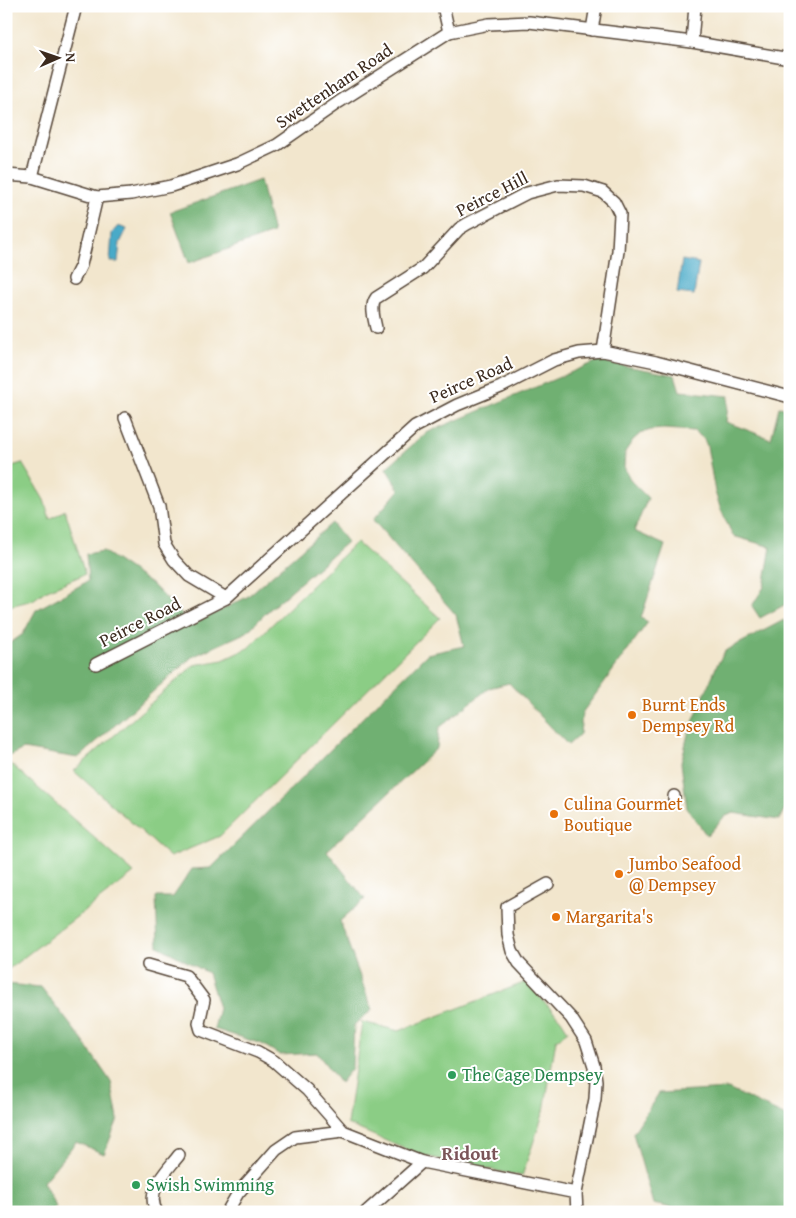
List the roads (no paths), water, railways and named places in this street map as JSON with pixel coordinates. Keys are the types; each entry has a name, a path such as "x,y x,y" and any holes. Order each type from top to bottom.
{"street":[{"path":"32,177 76,6"},
{"path":"443,6 449,32"},
{"path":"592,30 596,6"},
{"path":"692,42 695,6"},
{"name":"Swettenham Road","path":"6,174 32,177 97,197 131,194 171,186 215,172 260,154 277,145 339,102 449,32 489,24 522,22 592,30 692,42 790,59"},
{"name":"Peirce Hill","path":"376,328 372,308 376,298 423,268 459,229 527,193 558,185 584,186 603,192 614,202 620,214 618,251 602,351"},
{"path":"74,279 81,265 97,197"},
{"name":"Peirce Road","path":"96,664 226,598 415,427 457,405 501,388 554,360 579,353 602,351 656,362 790,397"},
{"name":"Peirce Road","path":"125,418 159,506 164,544 174,560 189,576 226,598"},
{"path":"548,884 507,907 508,935 512,951 519,963 571,1018 586,1041 594,1066 596,1081 595,1099 576,1193 577,1212"},
{"path":"148,965 186,976 204,1000 199,1023 201,1030 258,1052 274,1061 307,1090 343,1131 422,1162 576,1193"},
{"path":"227,1212 238,1193 276,1150 295,1138 343,1131"},
{"path":"157,1212 152,1202 152,1194 179,1155"},
{"path":"366,1212 422,1162"}],"water":[{"path":"118,226 127,229 120,243 118,262 110,262 112,233"},
{"path":"682,260 699,263 694,295 677,293"}],"place":[{"name":"Burnt Ends Dempsey Rd","path":"632,715"},
{"name":"Culina Gourmet Boutique","path":"554,814"},
{"name":"Jumbo Seafood @ Dempsey","path":"619,874"},
{"name":"Margarita's","path":"556,917"},
{"name":"The Cage Dempsey","path":"452,1075"},
{"name":"Swish Swimming","path":"136,1185"}],"district":[{"name":"Ridout","path":"470,1153"}]}
